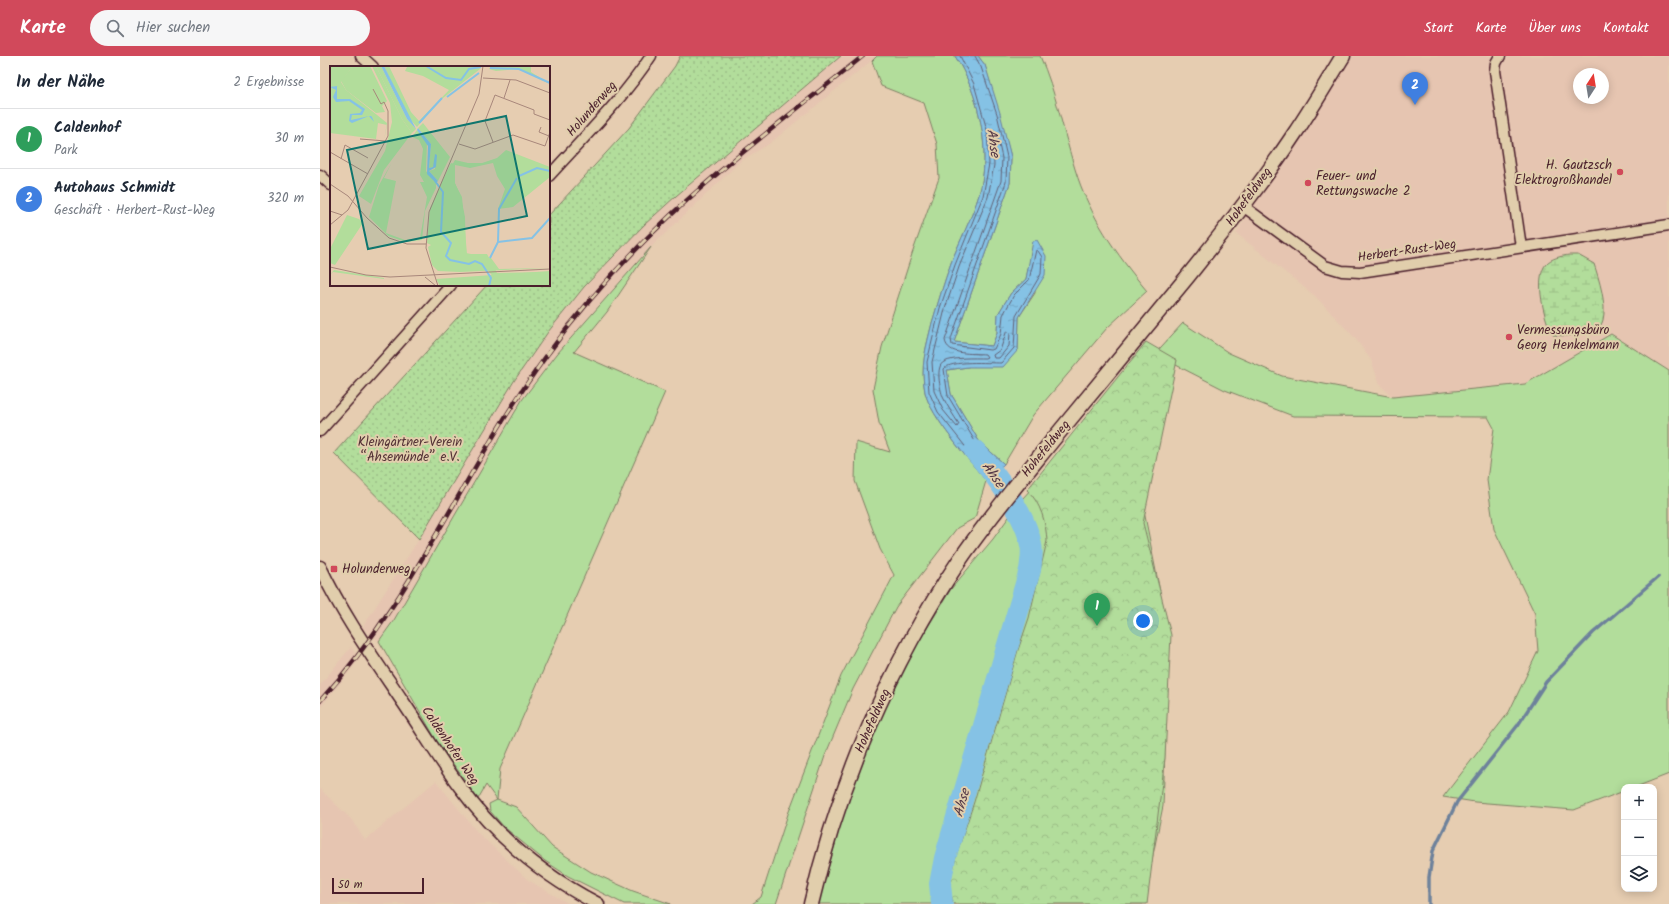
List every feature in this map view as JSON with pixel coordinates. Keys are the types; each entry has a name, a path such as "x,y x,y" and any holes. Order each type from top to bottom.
{"main road":[{"name":"Hohefeldweg","path":"811,904 818,873 857,756 905,653 933,604 960,561 1027,471 1243,206 1295,133 1343,56"}],"street":[{"path":"361,56 372,66"},
{"name":"Holunderweg","path":"550,175 610,109 651,56"},
{"path":"1500,56 1496,63 1495,71 1521,247"},
{"path":"320,175 330,184"},
{"name":"Herbert-Rust-Weg","path":"1243,206 1325,266 1360,272 1669,226"},
{"path":"320,431 446,287"},
{"name":"Caldenhofer Weg","path":"320,567 332,592 366,647 460,787 478,810 513,846 533,863 598,904"}],"shaded area":[{"path":"841,56 877,56 769,144 742,160 651,247 557,354 522,400 394,620 379,641 362,628 419,539 514,381 548,332 584,287 644,225 676,196"},
{"path":"1348,56 1669,56 1669,371 1611,334 1525,384 1393,397 1380,385 1371,360 1355,338 1315,296 1236,233"},
{"path":"351,647 359,659 320,708 320,685"},
{"path":"436,781 478,833 528,880 569,904 320,904 320,789 351,819 365,840"}],"green space":[{"name":"Kleingärtner-Verein “Ahsemünde” e.V.","path":"680,56 841,56 676,196 644,225 584,287 548,332 514,381 419,539 334,453 486,286 550,286 550,214 629,128 675,66"},
{"path":"877,56 955,56 971,87 977,105 983,142 983,178 976,204 951,263 939,300 926,349 923,374 925,392 934,413 951,438 986,481 975,518 957,528 896,607 853,689 825,756 776,904 752,904 761,897 788,814 841,676 894,575 880,549 855,481 856,442 890,452 879,423 873,389 882,347 912,254 939,178 937,144 924,103 881,86 872,61"},
{"path":"978,56 1040,56 1055,98 1075,169 1088,202 1114,248 1147,291 1107,328 1033,415 1004,464 979,441 951,394 947,370 968,367 1018,350 1019,317 1035,293 1034,241 1026,279 1011,293 998,314 997,333 992,346 954,342 1010,183 1011,157 985,65"},
{"path":"651,247 607,312 574,352 665,392 500,769 497,800 486,785 478,799 437,741 379,641 394,620 522,400 557,354"},
{"path":"1569,255 1578,255 1594,264 1603,300 1603,320 1596,331 1567,336 1553,335 1546,320 1542,300 1542,270 1551,260"},
{"path":"1183,323 1229,353 1282,376 1393,397 1525,384 1611,334 1669,371 1669,774 1644,784 1621,784 1621,792 1574,810 1475,802 1443,797 1509,712 1538,651 1535,614 1494,529 1487,480 1494,428 1488,417 1293,416 1225,390 1170,362 1144,511 1169,637 1163,806 1143,904 818,904 851,787 899,674 951,589 993,539 1022,499"},
{"path":"1146,342 1177,360 1143,523 1171,635 1165,758 1147,904 953,904 949,887 957,853 974,802 1018,650 1029,618 1047,541 1042,514 1036,501 1027,490"},
{"path":"497,800 516,807 552,847 591,872 633,891 671,904 624,904 568,876 545,861 504,827 490,811 489,804"}],"water":[{"path":"955,56 978,56 985,65 1000,113 1011,157 1010,183 954,342 992,346 997,333 998,314 1011,293 1026,279 1033,241 1037,240 1046,256 1045,275 1019,317 1018,350 1003,367 968,367 947,370 951,394 979,441 1004,464 986,481 951,438 934,413 925,392 923,374 924,357 943,285 976,204 983,178 983,142 977,105 971,87"}],"waterway":[{"name":"Ahse","path":"942,904 940,884 945,858 1030,570 1032,558 1032,548 1023,521 1009,495 975,451"},
{"path":"1429,904 1429,877 1433,851 1457,802 1518,725 1546,682 1593,633 1658,577"}],"railway":[{"path":"320,701 354,661 384,619 412,575 517,398 561,336 591,299 638,247 695,193 742,153 863,56"}],"place":[{"name":"Autohaus Schmidt","path":"1415,105"},
{"name":"H. Gautzsch Elektrogroßhandel","path":"1620,172"},
{"name":"Feuer- und Rettungswache 2","path":"1308,183"},
{"name":"Vermessungsbüro Georg Henkelmann","path":"1509,337"},
{"name":"Holunderweg","path":"334,569"},
{"name":"Caldenhof","path":"1097,626"}]}
